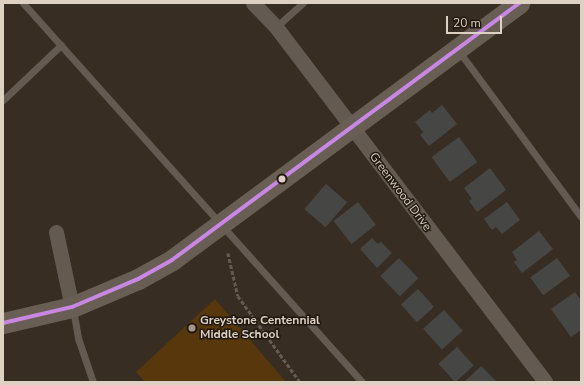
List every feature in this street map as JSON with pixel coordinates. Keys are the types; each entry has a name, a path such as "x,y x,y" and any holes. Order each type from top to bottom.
{"street":[{"name":"Greenwood Drive","path":"254,3 276,27 545,382"},
{"path":"3,323 72,307 145,275 172,260 221,226 456,48 519,3"},
{"path":"56,232 72,307"}],"lane":[{"path":"23,3 362,382"},
{"path":"276,27 303,3"},
{"path":"3,100 61,45"},
{"path":"456,48 581,217"},
{"path":"72,307 78,338 92,382"}],"path":[{"path":"227,248 238,296 300,382"}],"shaded area":[{"path":"215,299 286,382 145,382 136,372"}],"building":[{"path":"442,105 457,124 429,146 420,135 423,132 415,122 430,110 432,113"},
{"path":"459,137 477,162 450,182 431,157"},
{"path":"490,168 506,190 477,212 469,201 472,199 464,188"},
{"path":"326,184 347,202 325,227 304,209"},
{"path":"358,202 376,225 351,244 334,221"},
{"path":"507,202 520,220 502,234 496,227 492,230 484,219"},
{"path":"539,231 553,249 522,273 514,262 517,260 512,252"},
{"path":"372,238 378,244 381,242 392,253 377,268 360,249"},
{"path":"399,258 418,278 400,296 380,276"},
{"path":"557,258 570,276 543,295 530,277"},
{"path":"418,289 434,307 417,322 401,304"},
{"path":"575,292 581,300 581,330 571,337 551,309"},
{"path":"444,310 463,331 442,350 423,329"},
{"path":"457,347 474,366 455,382 438,364"},
{"path":"481,366 497,382 464,382"}],"transit line":[{"path":"3,323 72,307 138,279 172,260 519,3"}],"place":[{"name":"Greystone Centennial Middle School","path":"192,328"}]}
